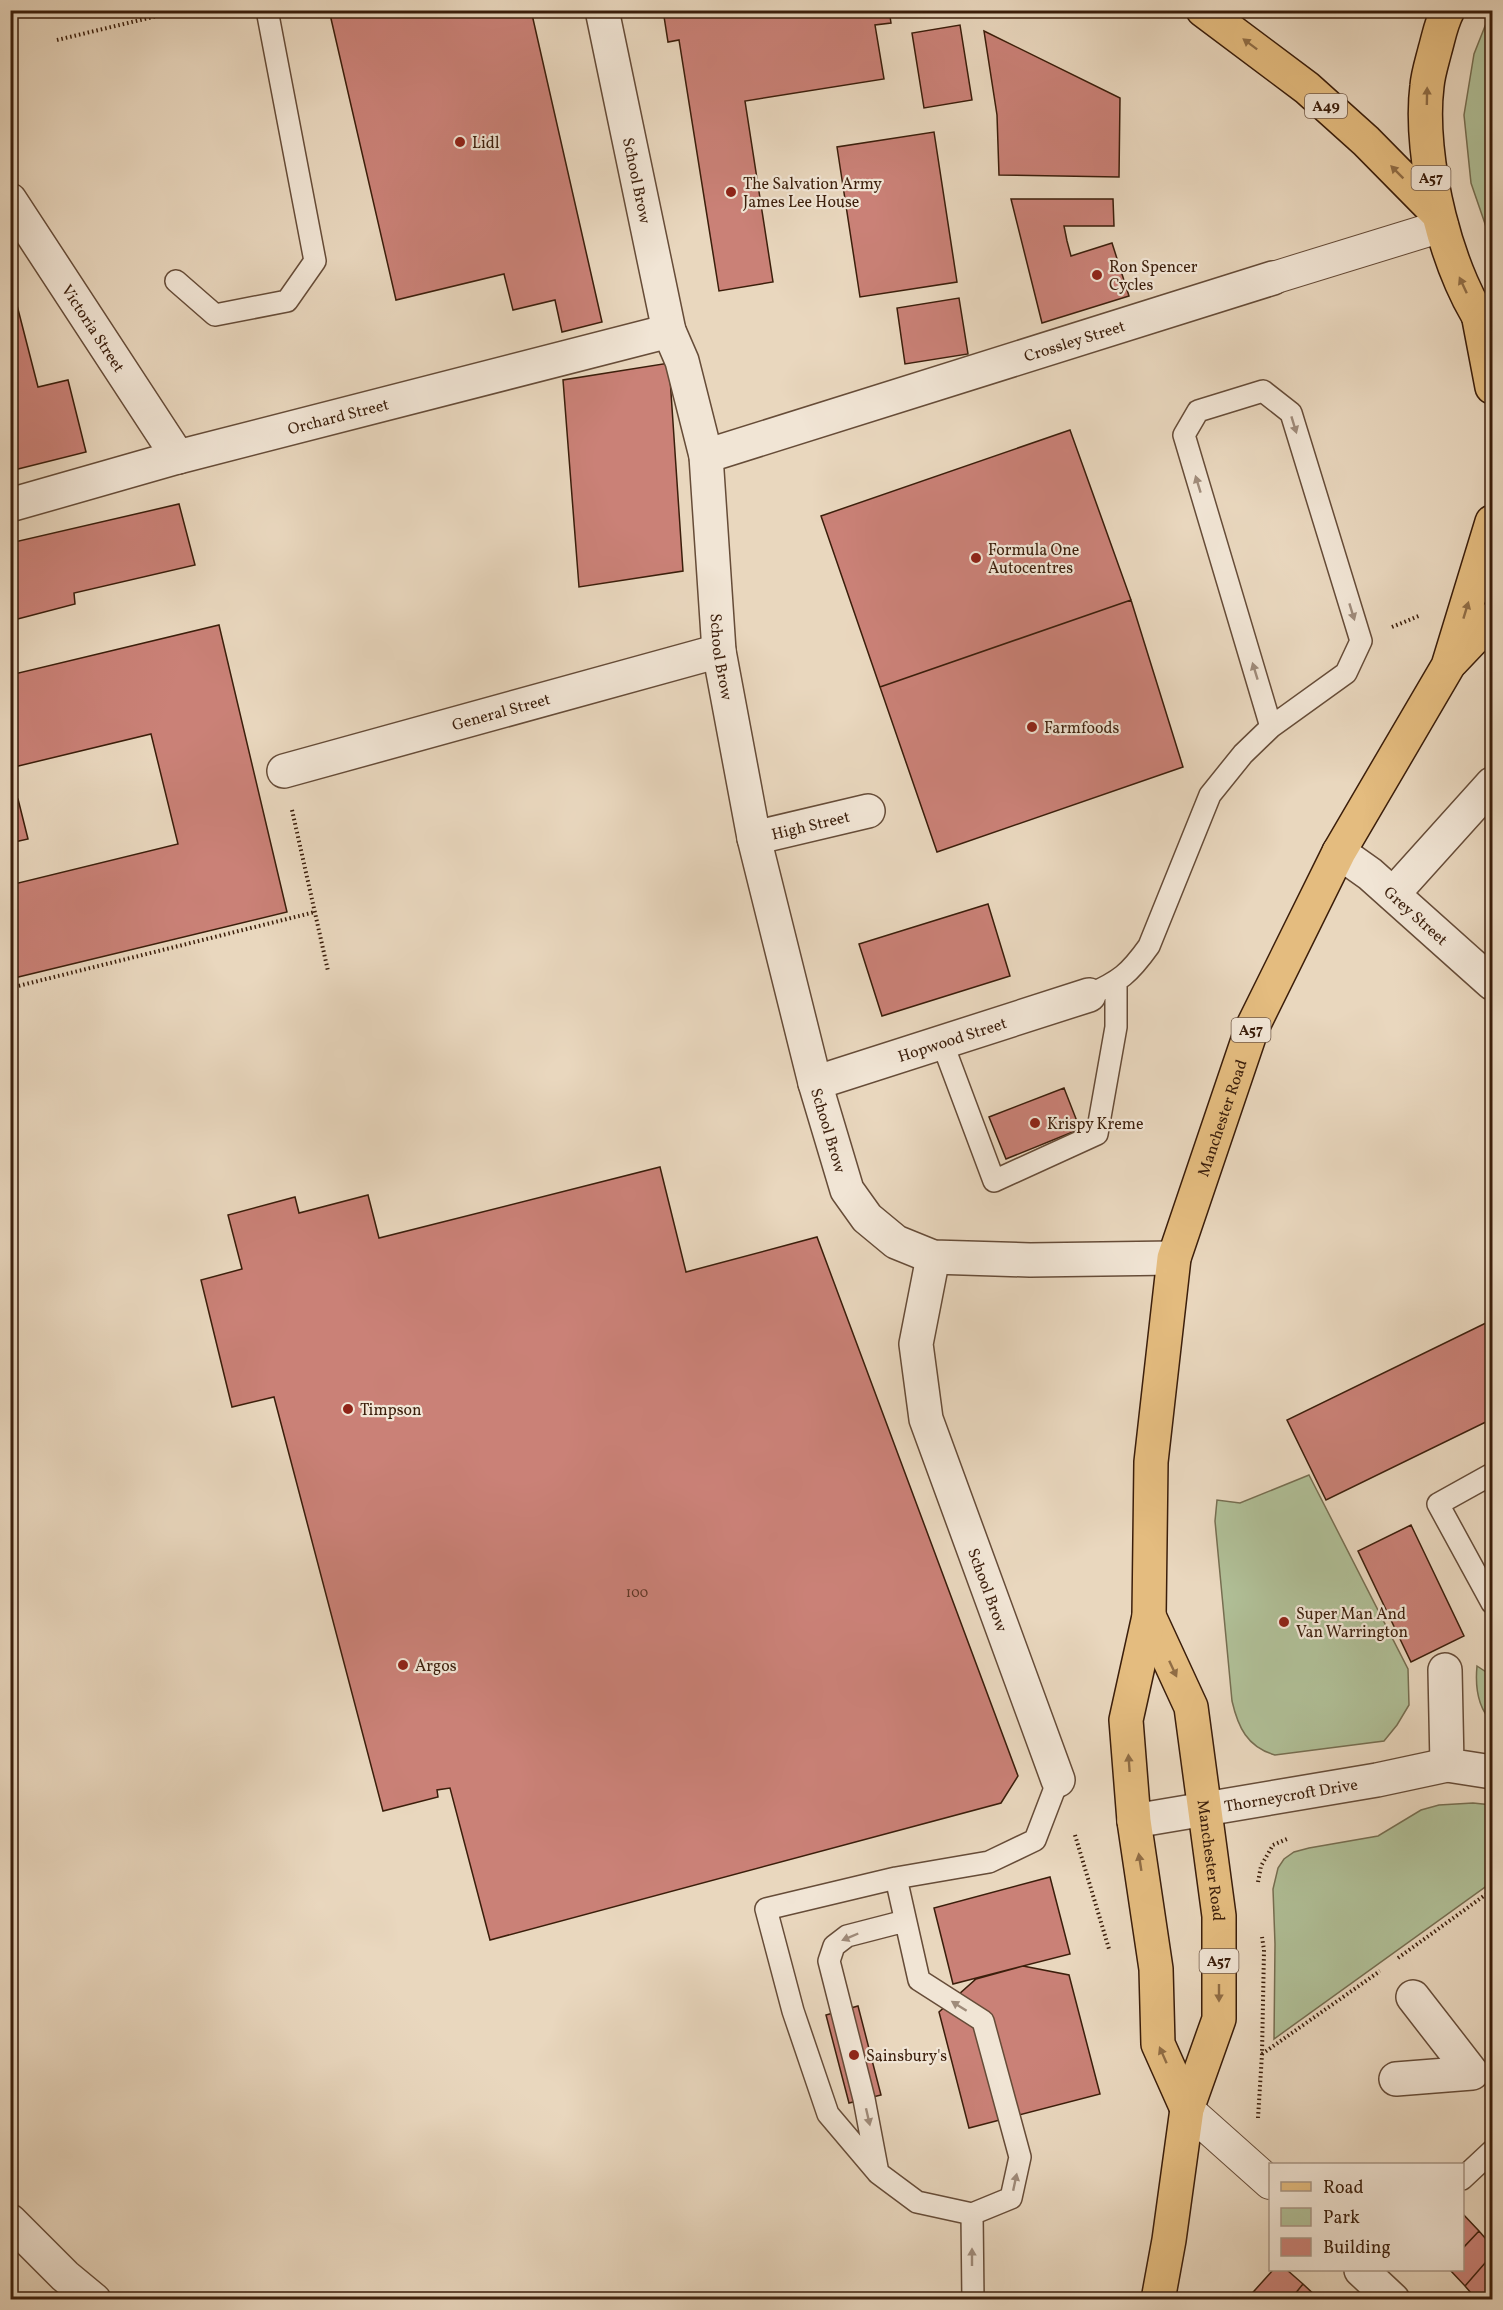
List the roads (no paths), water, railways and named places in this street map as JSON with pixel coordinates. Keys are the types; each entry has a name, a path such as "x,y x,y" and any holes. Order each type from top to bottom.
{"main road":[{"name":"A49","path":"1203,10 1307,88 1366,141 1440,220"},
{"name":"A57","path":"1448,10 1442,20 1426,86 1426,152 1440,220 1454,266 1486,327 1492,387"},
{"name":"Manchester Road","path":"1448,666 1492,522"},
{"name":"Manchester Road","path":"1187,2109 1158,2044 1156,1969 1134,1821 1126,1720 1149,1616 1151,1462 1174,1258 1252,1028 1339,852 1448,666 1492,619"},
{"name":"Manchester Road","path":"1149,1616 1191,1707 1219,1916 1219,2019 1187,2109 1169,2240 1158,2300"}],"street":[{"name":"School Brow","path":"602,10 669,331 682,361 706,456 719,651 754,838 815,1083 847,1191 867,1218 896,1242 933,1257 1030,1260 1174,1258"},
{"name":"Victoria Street","path":"10,200 178,457"},
{"name":"Crossley Street","path":"706,456 1273,278 1440,220"},
{"name":"Orchard Street","path":"10,505 178,457 669,331"},
{"name":"General Street","path":"284,771 719,651"},
{"path":"1393,894 1492,784"},
{"name":"High Street","path":"754,838 868,811"},
{"name":"Grey Street","path":"1339,852 1370,874 1492,983"},
{"name":"Hopwood Street","path":"815,1083 1102,989"},
{"name":"School Brow","path":"933,1257 916,1344 926,1419 1058,1780"},
{"path":"1445,1670 1447,1765"},
{"name":"Thorneycroft Drive","path":"1134,1821 1377,1780 1447,1765 1492,1772"},
{"path":"1413,1997 1482,2066"},
{"path":"1396,2079 1482,2066"},
{"path":"1187,2109 1269,2182"},
{"path":"10,2221 65,2276 94,2300"},
{"path":"1365,2271 1393,2300"}],"lane":[{"path":"176,281 214,315 288,301 315,261 267,10"},
{"path":"942,1042 994,1181 1097,1134 1116,1027 1102,989 1134,967 1149,946 1210,795 1243,754 1271,727 1346,673 1361,641 1290,413 1263,391 1198,411 1184,435 1271,727"},
{"path":"1492,1474 1438,1504 1492,1603"},
{"path":"896,1878 919,1980 983,2021 1020,2157 1011,2198 972,2214 917,2202 878,2173 828,2114 793,2011 766,1909 896,1878 989,1862 1035,1840 1058,1780"},
{"path":"878,2173 864,2099 829,1962 834,1946 847,1936 906,1921"},
{"path":"1464,2177 1492,2151"},
{"path":"972,2214 973,2300"}],"place":[{"name":"Lidl","path":"460,142"},
{"name":"The Salvation Army James Lee House","path":"731,192"},
{"name":"Ron Spencer Cycles","path":"1097,275"},
{"name":"Formula One Autocentres","path":"976,558"},
{"name":"Farmfoods","path":"1032,727"},
{"name":"Krispy Kreme","path":"1035,1123"},
{"name":"Timpson","path":"348,1409"},
{"name":"Super Man And Van Warrington","path":"1284,1622"},
{"name":"Argos","path":"403,1665"},
{"name":"Sainsbury's","path":"854,2055"}]}
